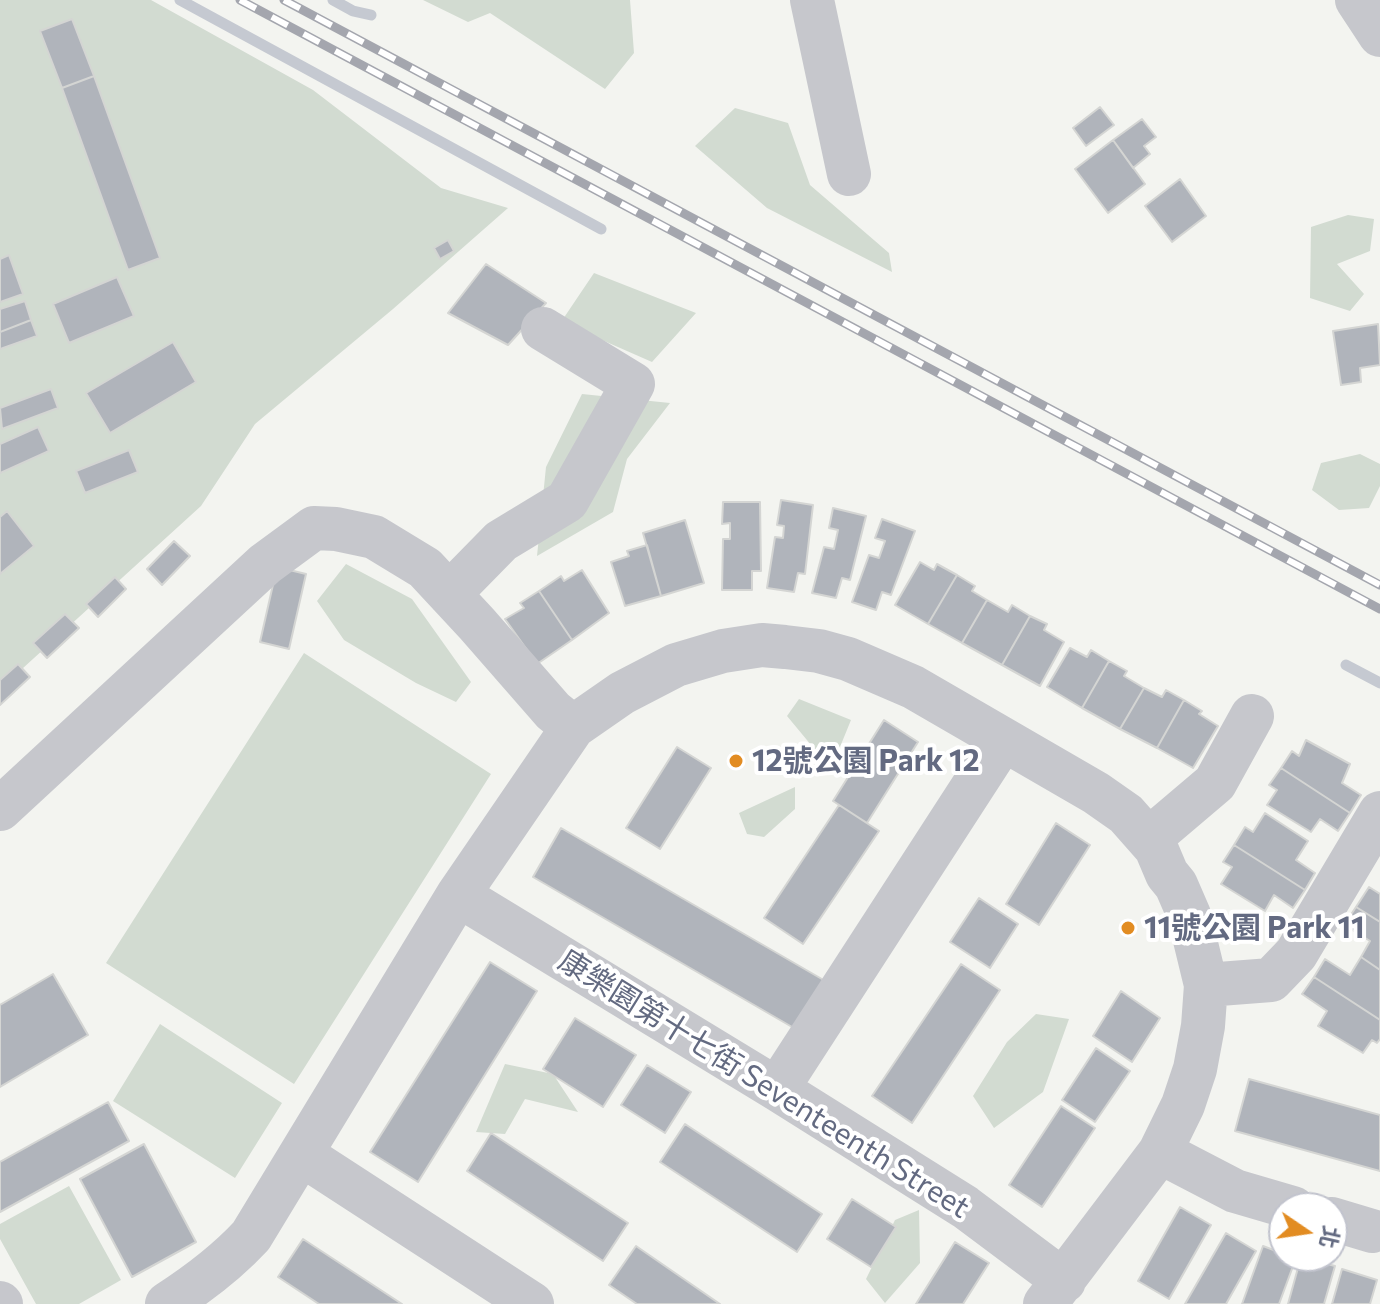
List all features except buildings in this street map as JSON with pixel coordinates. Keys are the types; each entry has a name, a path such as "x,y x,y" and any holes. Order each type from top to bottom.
{"street":[{"path":"812,0 849,174"},
{"path":"1357,0 1380,35"},
{"path":"449,594 501,541 567,501 633,384 543,329"},
{"path":"0,809 265,564 314,528 374,537 425,568 553,711 573,727"},
{"path":"167,1304 221,1266 251,1236 458,895 573,727 622,693 676,665 723,651 762,645 819,651 848,659 913,687 1096,793 1126,814 1149,839 1176,885 1189,915 1206,985 1195,1069 1183,1105 1160,1152 1054,1292"},
{"path":"1149,839 1215,783 1252,716"},
{"path":"777,1089 1003,740"},
{"path":"1206,985 1271,980 1296,954 1380,813"},
{"name":"康樂園第十七街 Seventeenth Street","path":"458,895 965,1207 1054,1292"},
{"path":"1160,1152 1235,1191 1268,1201"},
{"path":"301,1154 532,1304"}],"shaded area":[{"path":"0,0 151,0 313,90 441,188 508,208 255,424 201,506 0,689"},
{"path":"423,0 630,0 634,53 605,89 490,13 468,22"},
{"path":"735,108 788,123 810,185 889,253 892,272 767,208 695,146"},
{"path":"1348,215 1374,219 1370,251 1337,264 1364,294 1350,311 1310,298 1311,227"},
{"path":"594,273 696,313 652,362 561,322"},
{"path":"582,394 670,403 627,459 613,512 537,556 546,467"},
{"path":"1360,454 1380,464 1380,486 1369,508 1339,510 1312,490 1321,463"},
{"path":"346,564 412,599 471,682 456,702 416,683 344,640 317,601"},
{"path":"304,653 491,774 294,1084 106,963"},
{"path":"799,699 851,720 831,769 787,716"},
{"path":"795,787 795,809 764,837 747,834 739,813"},
{"path":"1036,1014 1069,1019 1043,1092 994,1128 973,1096 1007,1042"},
{"path":"160,1024 282,1103 235,1178 113,1101"},
{"path":"505,1064 553,1074 578,1112 525,1099 505,1134 476,1132"},
{"path":"69,1186 121,1280 79,1304 36,1304 0,1239 0,1224"},
{"path":"919,1210 920,1263 885,1303 866,1279 895,1220"}],"waterway":[{"path":"180,0 601,229"},
{"path":"333,0 353,11 371,15"},
{"path":"1346,665 1380,683"}],"railway":[{"path":"240,0 1380,609"},
{"path":"284,0 1380,585"}],"place":[{"name":"12號公園 Park 12","path":"736,761"},
{"name":"11號公園 Park 11","path":"1128,928"}]}
